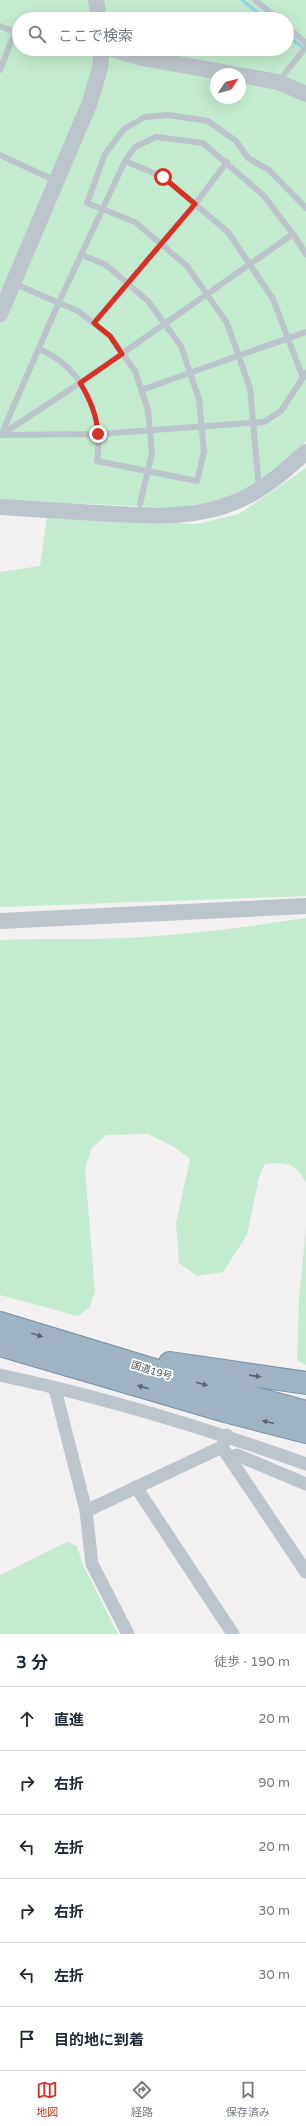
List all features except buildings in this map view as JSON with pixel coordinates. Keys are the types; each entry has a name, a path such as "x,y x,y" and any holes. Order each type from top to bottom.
{"highway":[{"name":"国道19号","path":"0,1323 247,1397 306,1412"},
{"name":"国道19号","path":"0,1345 225,1411 306,1432"},
{"path":"120,1360 142,1357 182,1365 306,1383"}],"street":[{"path":"96,0 98,12"},
{"path":"0,314 90,102 100,68 101,56"},
{"path":"136,56 210,70"},
{"path":"246,76 278,82 306,94"},
{"path":"0,507 175,516 227,505 259,490 284,472 306,452"},
{"path":"0,921 306,906"},
{"path":"0,1375 166,1416 227,1435 306,1464"},
{"path":"55,1389 86,1511 92,1564 128,1634"},
{"path":"86,1511 222,1447 227,1435"},
{"path":"222,1447 305,1570"},
{"path":"230,1459 237,1455 306,1484"},
{"path":"136,1487 233,1634"}],"lane":[{"path":"260,1 271,12"},
{"path":"0,26 12,31"},
{"path":"294,33 306,42"},
{"path":"0,70 12,40"},
{"path":"278,82 306,47"},
{"path":"259,490 250,388 227,323 187,266 135,222 104,208 87,203 105,154 124,129 145,117 168,115 208,121 236,141 248,158 269,170 306,208"},
{"path":"1,436 59,302 125,161 135,147 156,137 203,143 227,162 264,196 306,252"},
{"path":"0,155 57,182"},
{"path":"1,436 98,434 264,422 281,411 304,376 273,299 228,232 163,177 125,161"},
{"path":"94,323 195,204 227,162"},
{"path":"1,436 122,354 293,234"},
{"path":"39,349 50,353 72,372 89,396 95,415 98,434 99,448 97,461 197,481 204,452 199,399 191,372 180,346 148,301 126,284 106,265 82,255"},
{"path":"13,283 78,311 110,336 135,371 148,410 152,452 140,504"},
{"path":"141,390 239,357 306,332"}],"green space":[{"path":"0,0 306,0 306,441 283,464 252,487 223,499 181,508 0,500"},
{"path":"306,468 306,896 0,907 0,572 40,566 47,517 197,524 239,514"},
{"path":"306,918 306,1183 298,1171 290,1165 279,1163 265,1164 259,1177 247,1235 223,1272 197,1276 179,1263 176,1223 190,1159 176,1148 148,1134 106,1135 92,1148 85,1168 95,1292 89,1308 78,1316 0,1295 0,940 109,939 148,937"},
{"path":"306,1229 306,1365 297,1360 299,1300"},
{"path":"67,1542 77,1546 83,1565 118,1634 0,1634 0,1575"}],"waterway":[{"path":"242,0 257,12"},
{"path":"294,40 305,49"}],"route":[{"path":"98,434 97,421 89,396 80,383 122,354 110,336 94,323 195,204 163,177"}]}
